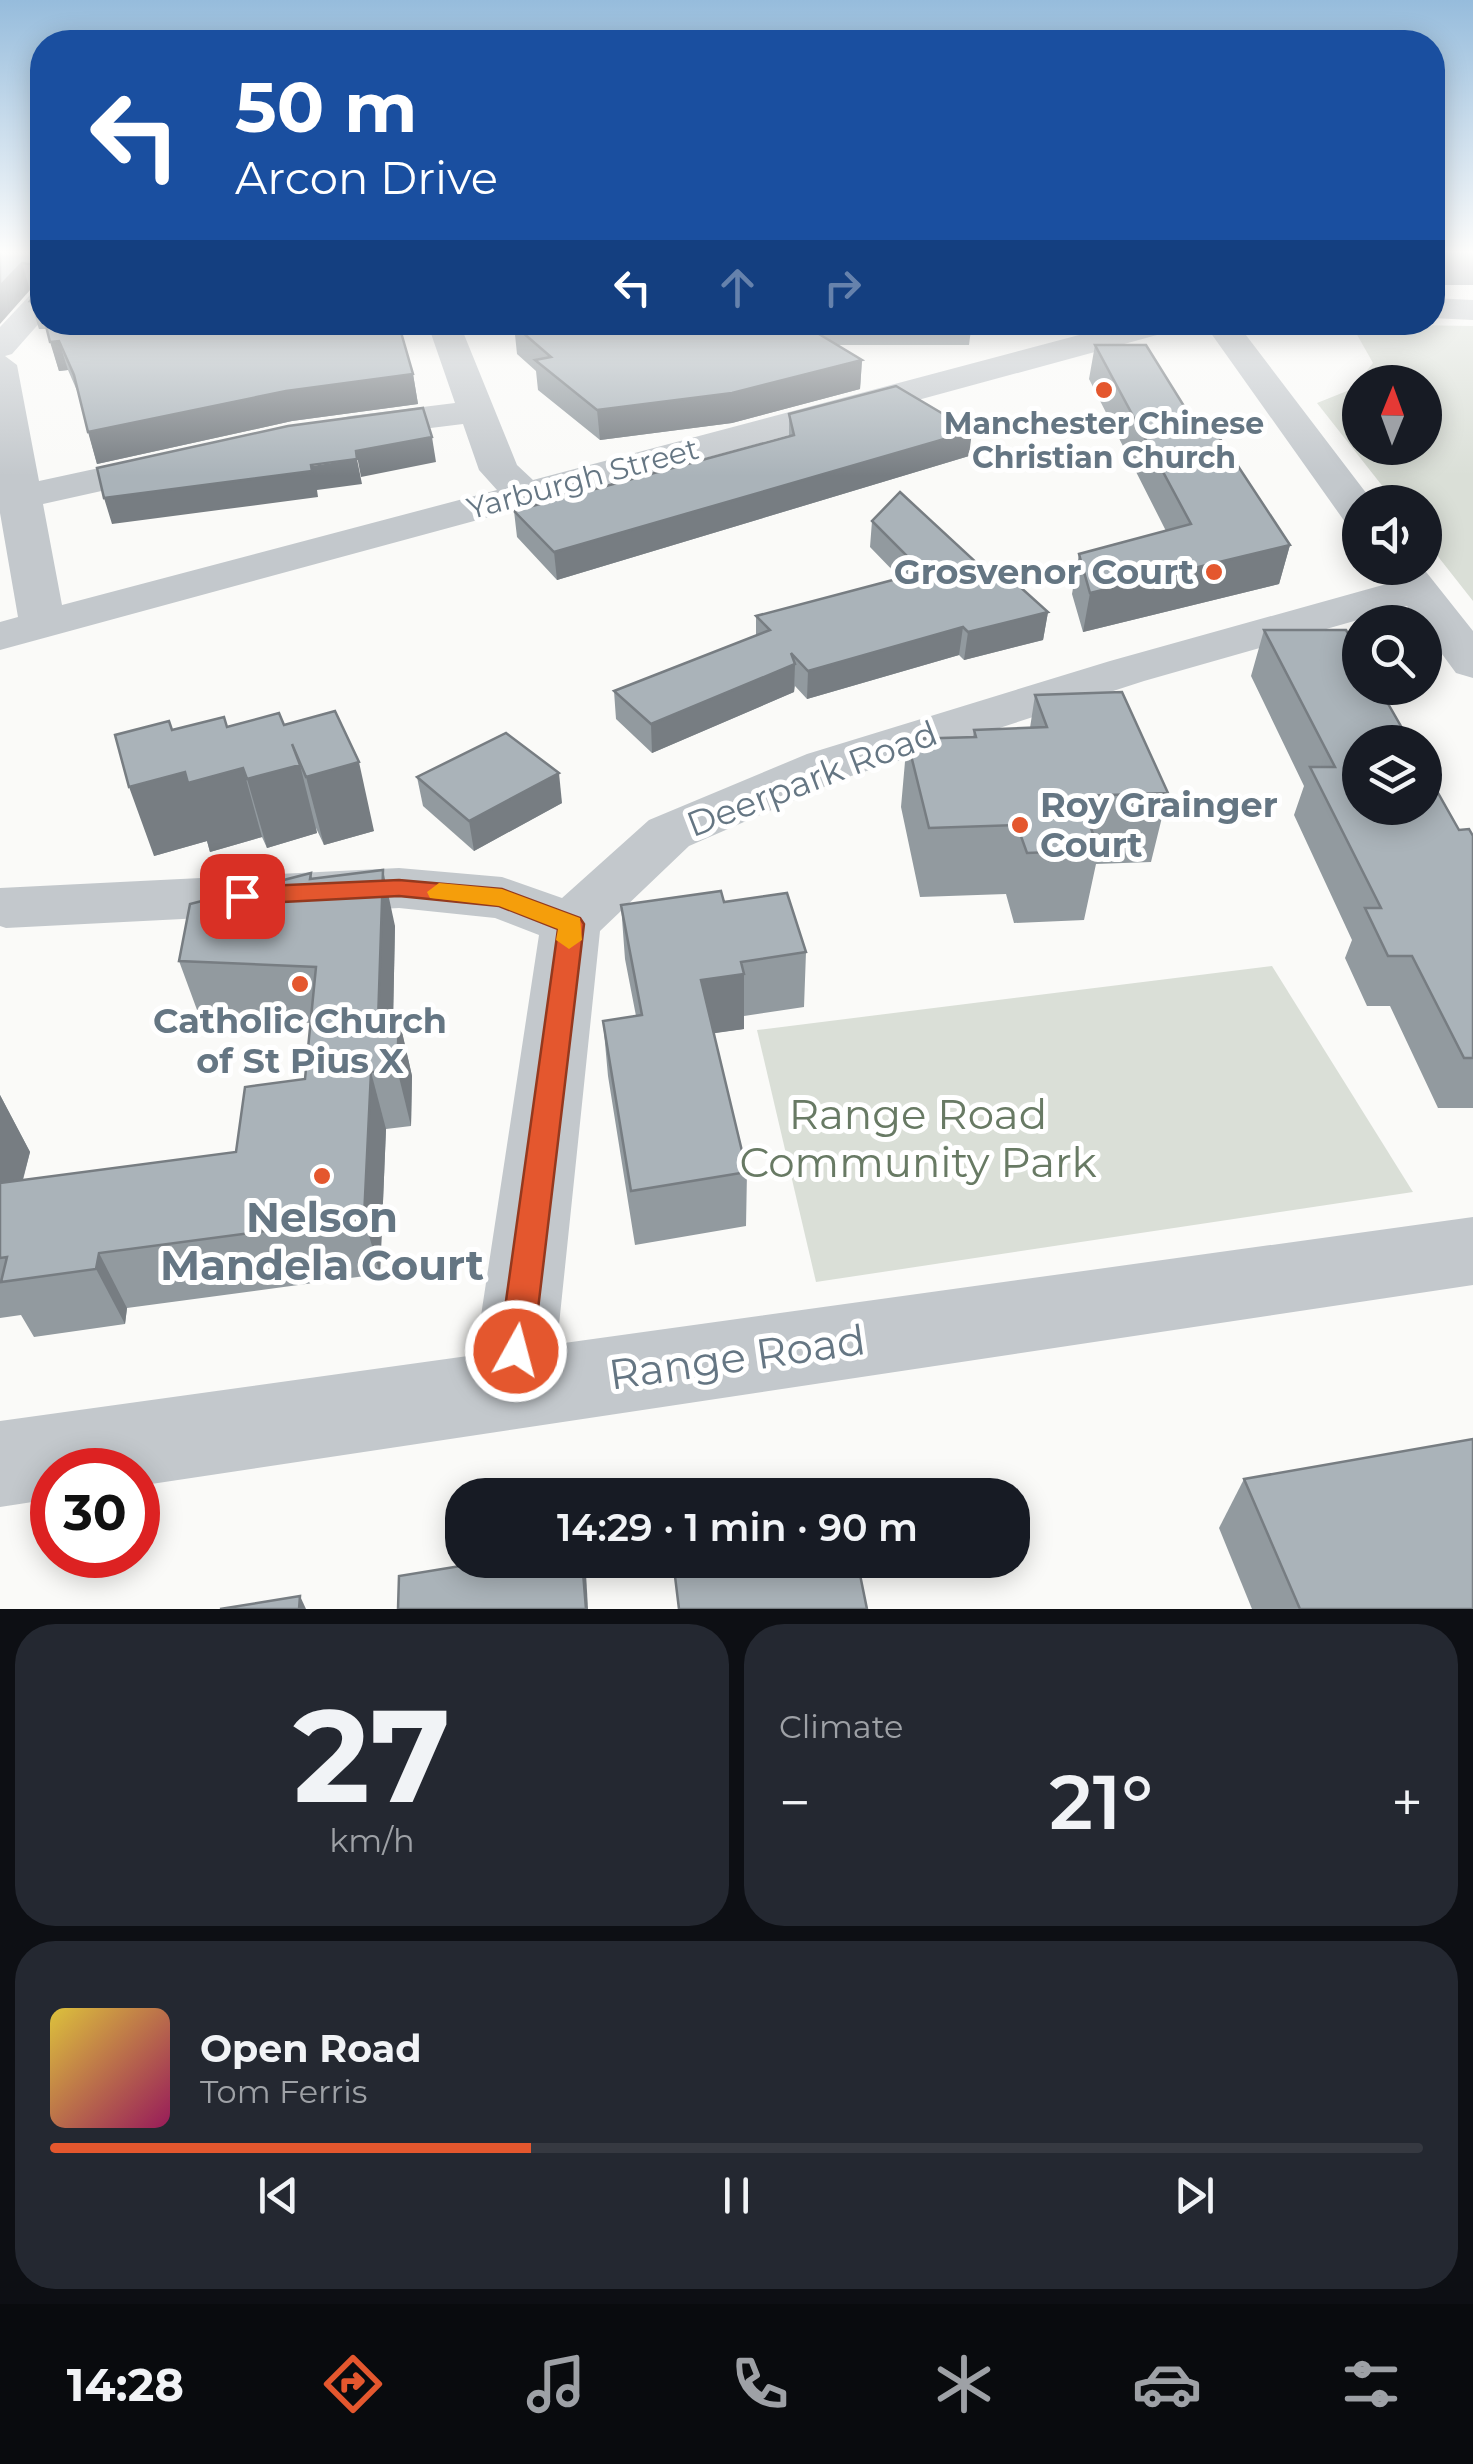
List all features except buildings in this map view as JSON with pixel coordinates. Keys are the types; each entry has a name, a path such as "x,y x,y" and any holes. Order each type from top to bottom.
{"street":[{"path":"19,326 1,367 11,499 42,625"},
{"path":"448,335 499,470 525,494"},
{"name":"Yarburgh Street","path":"0,636 1099,341 1170,335"},
{"path":"1196,335 1250,368 1342,490"},
{"path":"309,434 476,411"},
{"path":"11,499 200,458"},
{"name":"Deerpark Road","path":"571,924 669,833 826,766 1388,585"},
{"path":"1415,585 1473,663"},
{"path":"6,907 399,888 502,898 571,924 511,1390"},
{"name":"Range Road","path":"0,1464 1473,1251"}],"green space":[{"path":"1445,326 1473,326 1473,601 1442,562 1442,485 1382,485 1366,465 1442,465 1442,365 1371,365 1357,335 1445,335"},
{"path":"1342,393 1342,435 1317,403"},
{"name":"Range Road Community Park","path":"1272,966 1413,1192 816,1282 757,1030"}],"slow traffic":[{"path":"439,892 502,898 571,924 569,940"}],"place":[{"name":"Manchester Chinese Christian Church","path":"1104,390"},
{"name":"Grosvenor Court","path":"1214,572"},
{"name":"Roy Grainger Court","path":"1020,825"},
{"name":"Catholic Church of St Pius X","path":"300,984"},
{"name":"Nelson Mandela Court","path":"322,1176"}],"route":[{"path":"242,896 399,888 502,898 571,924 516,1351"}]}
